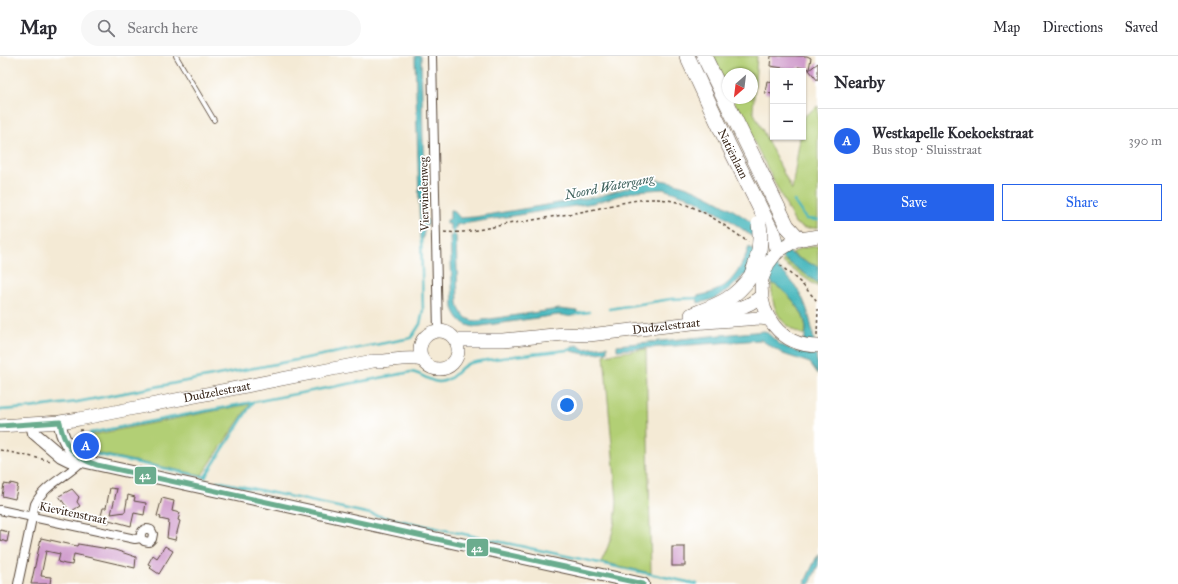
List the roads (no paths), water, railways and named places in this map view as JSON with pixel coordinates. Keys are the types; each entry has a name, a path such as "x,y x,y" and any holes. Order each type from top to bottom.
{"highway":[{"name":"Natiënlaan","path":"687,56 756,202 773,234 788,245 790,231 704,56"},
{"path":"692,315 724,302 757,278 756,266 761,246 756,202"}],"main road":[{"path":"818,236 788,245 768,264 757,278 768,319 781,334 800,344 818,342"},
{"name":"Dudzelestraat","path":"564,334 588,327 738,309 746,306 761,296"},
{"name":"Dudzelestraat","path":"455,340 504,340 564,334 589,335 692,323 760,318 768,319"},
{"path":"438,331 445,332 455,340 458,347 458,355 449,367 442,369 428,366 422,360 420,347 426,336 438,331"},
{"name":"Dudzelestraat","path":"458,355 466,350 491,346 504,340"},
{"name":"Dudzelestraat","path":"373,361 387,354 420,347"},
{"name":"Dudzelestraat","path":"0,426 60,422 79,419 373,361 388,362 412,358 422,360"}],"street":[{"name":"Vierwindenweg","path":"432,56 438,331"},
{"path":"60,422 65,441 69,449 82,461"},
{"path":"32,424 34,433 61,456 69,460 82,461 643,584"},
{"path":"18,584 35,504 39,497 57,479 76,468 82,461"},
{"name":"Kievitenstraat","path":"0,510 134,539 141,538"}],"lane":[{"path":"176,56 214,120"}],"water":[{"path":"415,56 421,56 425,220 428,220 428,225 425,225 423,239 420,239"},
{"path":"653,180 666,181 695,190 725,205 762,230 795,256 810,264 818,266 818,283 728,219 694,199 663,189 636,191 593,203 456,225 456,228 450,229 450,224 447,224 447,220 450,219 450,210 453,210 460,218 475,217 600,196"},
{"path":"450,236 456,236 458,303 460,310 466,318 476,321 559,309 577,311 577,314 570,317 558,315 474,327 464,323 456,315 453,308"},
{"path":"749,247 786,275 801,295 811,323 818,374 810,363 783,354 761,340 617,350 617,345 765,331 781,345 800,353 806,332 803,317 800,310 790,297 772,283 772,281 744,275 718,297 698,303 697,296 708,294 717,290 724,286 736,274"},
{"path":"578,345 583,349 607,346 607,352 585,354 571,351 572,346"},
{"path":"818,554 818,565 810,584 804,584"}],"waterway":[{"path":"794,201 806,219 818,220"},
{"path":"453,226 454,239"},
{"path":"0,410 77,402 411,338 420,324 423,310 421,236"},
{"path":"609,309 671,299 699,298"},
{"path":"574,314 589,312"},
{"path":"206,477 95,454 91,449 90,433 411,372 432,381 440,382 449,379 470,363 574,349"},
{"path":"205,477 253,402"},
{"path":"217,481 697,584"}],"place":[{"name":"Westkapelle Koekoekstraat","path":"86,446"}],"water label":[{"name":"Noord Watergang","path":"609,186"}]}
